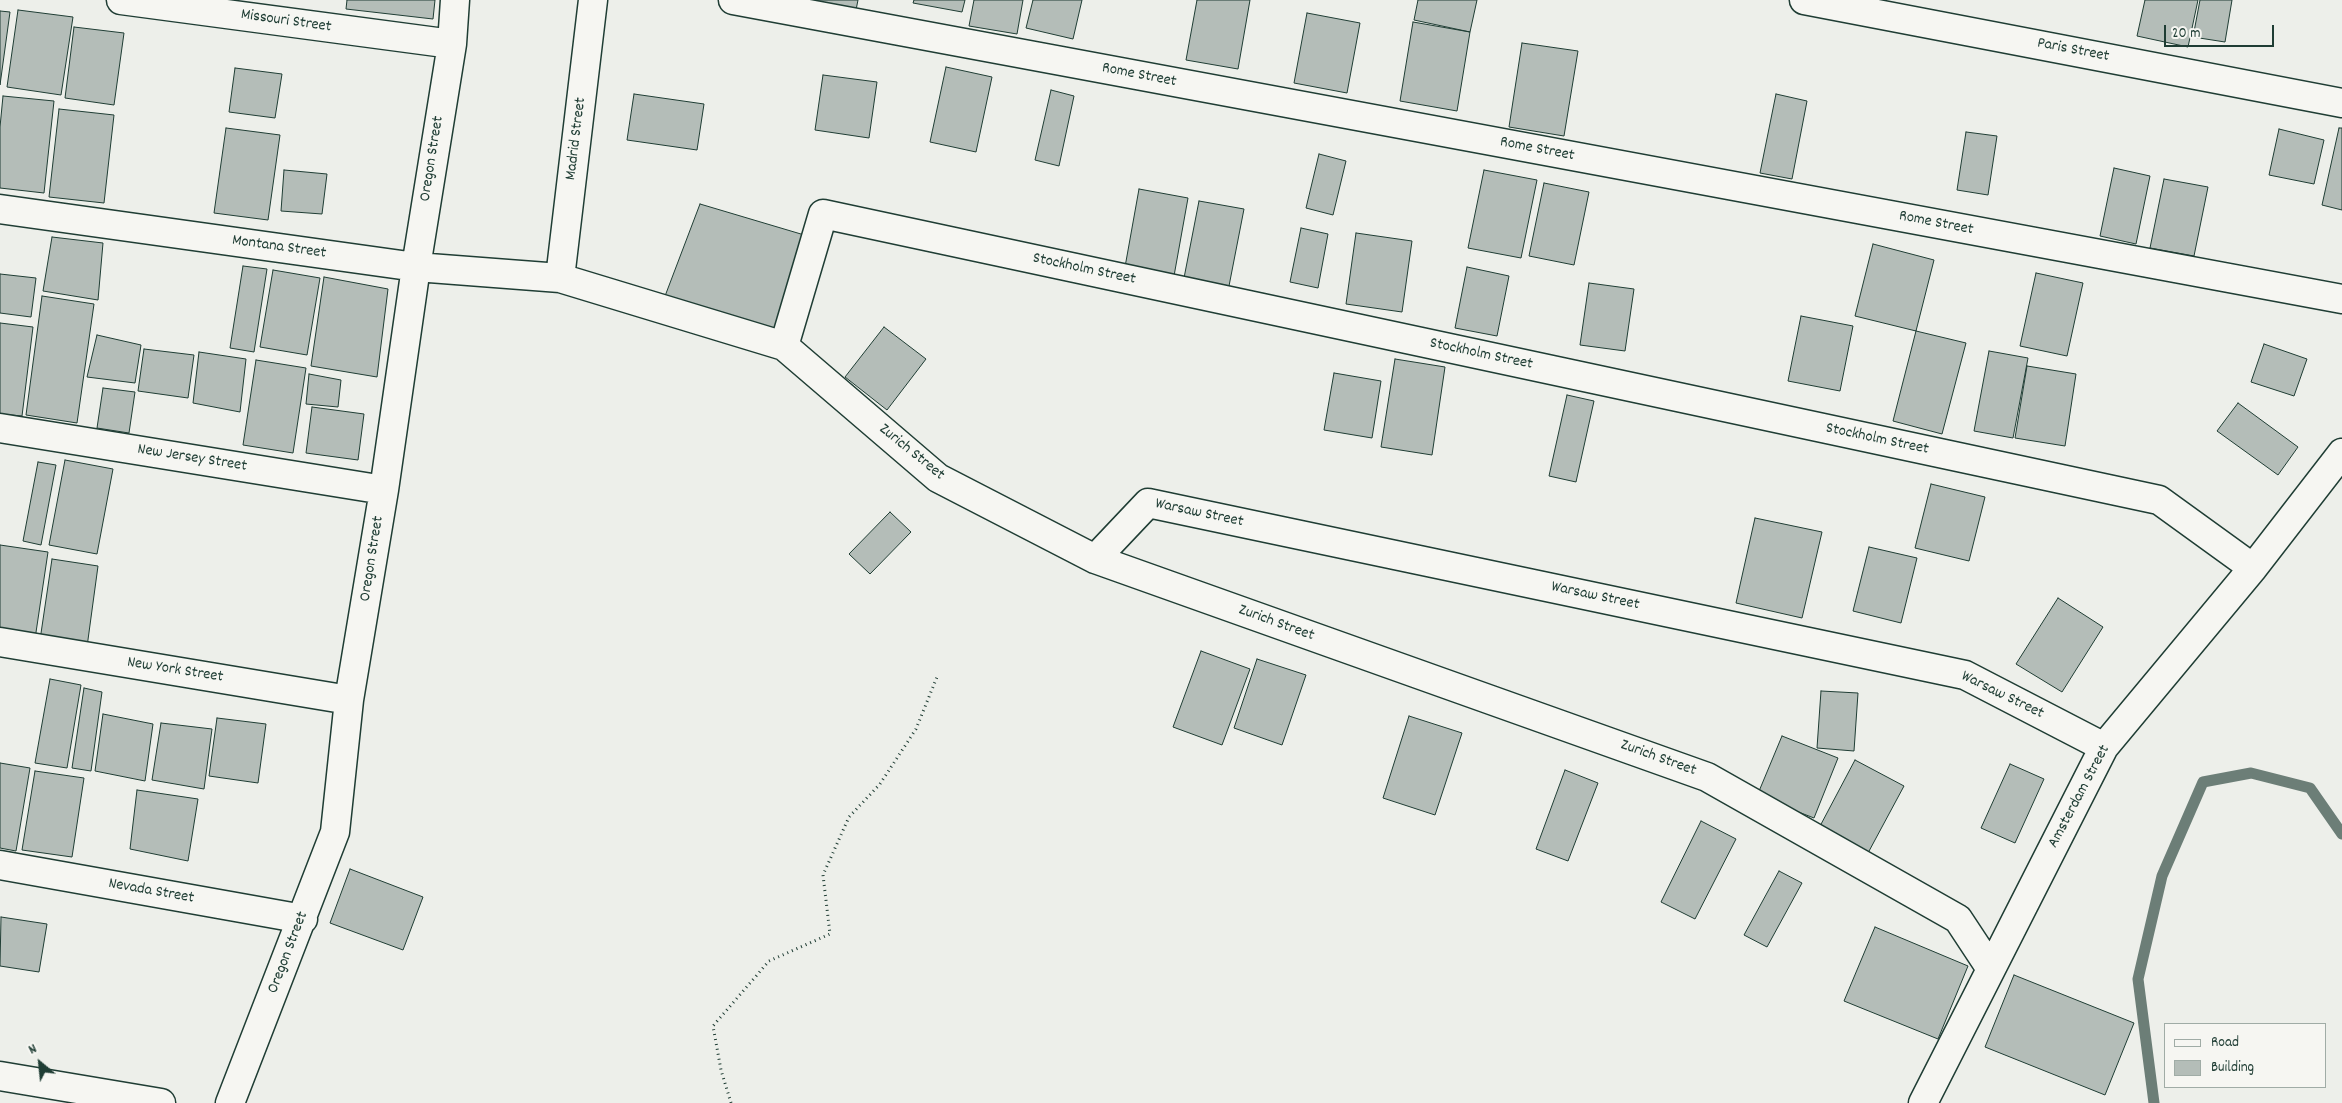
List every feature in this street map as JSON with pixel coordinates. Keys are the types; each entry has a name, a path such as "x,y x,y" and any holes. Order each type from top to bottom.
{"street":[{"name":"Missouri Street","path":"121,0 452,44"},
{"name":"Oregon Street","path":"230,1103 335,832 349,700 384,490 416,267 452,44 455,0"},
{"name":"Madrid Street","path":"560,278 594,0"},
{"name":"Rome Street","path":"733,0 2342,299"},
{"name":"Paris Street","path":"1804,0 2342,103"},
{"name":"Montana Street","path":"0,209 416,267 560,278"},
{"name":"Stockholm Street","path":"784,346 823,214 2159,500 2253,568"},
{"name":"Zurich Street","path":"560,278 784,346 938,478 1095,559 1707,777 1958,919 1991,969"},
{"name":"New Jersey Street","path":"0,428 384,490"},
{"name":"Amsterdam Street","path":"1923,1103 2104,747 2253,568 2342,453"},
{"name":"Warsaw Street","path":"1095,559 1148,503 1965,675 2104,747"},
{"name":"New York Street","path":"0,642 349,700"},
{"name":"Nevada Street","path":"0,865 303,918"},
{"path":"0,1076 161,1103"}],"path":[{"path":"730,1103 720,1070 713,1026 770,961 830,934 823,875 849,817 880,784 916,730 937,677"}],"building":[{"path":"347,0 435,0 433,19 346,9"},
{"path":"803,0 858,0 856,10"},
{"path":"914,0 965,0 962,12 913,3"},
{"path":"974,0 1023,0 1017,34 969,26"},
{"path":"1033,0 1082,0 1073,39 1026,28"},
{"path":"1197,0 1250,0 1238,69 1186,60"},
{"path":"1418,0 1477,0 1470,32 1414,20"},
{"path":"2145,0 2198,0 2188,47 2137,36"},
{"path":"2200,0 2232,0 2225,42 2193,37"},
{"path":"18,10 73,17 61,95 7,87"},
{"path":"0,11 10,12 0,85"},
{"path":"1307,13 1360,23 1347,93 1294,83"},
{"path":"1413,22 1470,32 1457,111 1400,101"},
{"path":"74,27 124,33 114,105 65,98"},
{"path":"1522,43 1578,51 1564,136 1509,127"},
{"path":"946,67 992,77 976,152 930,142"},
{"path":"235,68 282,74 275,118 229,112"},
{"path":"823,75 877,82 869,138 815,130"},
{"path":"1051,90 1074,96 1059,166 1035,160"},
{"path":"634,94 704,104 697,150 627,140"},
{"path":"1776,94 1807,101 1792,179 1760,173"},
{"path":"3,96 54,101 44,193 0,188 0,127"},
{"path":"59,109 114,115 104,203 49,197"},
{"path":"226,128 280,135 268,220 214,213"},
{"path":"2339,128 2342,128 2342,210 2322,205"},
{"path":"2279,129 2324,140 2314,184 2269,175"},
{"path":"1966,132 1997,136 1988,195 1957,190"},
{"path":"1319,154 1346,161 1333,215 1306,208"},
{"path":"2114,168 2150,176 2136,244 2100,236"},
{"path":"284,170 327,174 322,214 281,211"},
{"path":"1484,170 1537,180 1521,258 1468,248"},
{"path":"2164,179 2208,187 2194,256 2150,248"},
{"path":"1544,183 1589,192 1574,265 1529,256"},
{"path":"1139,189 1188,198 1174,276 1125,267"},
{"path":"1199,201 1244,209 1229,286 1184,278"},
{"path":"700,204 811,237 780,340 662,304"},
{"path":"1301,228 1328,234 1318,288 1290,282"},
{"path":"1356,233 1412,241 1402,312 1346,304"},
{"path":"52,237 103,243 98,300 43,291"},
{"path":"1873,244 1934,260 1916,331 1855,316"},
{"path":"243,266 267,269 254,352 230,348"},
{"path":"1467,267 1509,276 1497,336 1455,328"},
{"path":"273,270 320,278 307,355 260,347"},
{"path":"2036,273 2083,283 2067,356 2020,346"},
{"path":"0,274 36,278 31,317 0,313"},
{"path":"324,277 388,289 377,377 311,366"},
{"path":"1589,283 1634,289 1625,351 1580,345"},
{"path":"42,296 94,304 77,423 26,415"},
{"path":"1801,316 1853,326 1840,391 1788,381"},
{"path":"0,323 33,327 22,416 0,414"},
{"path":"884,327 926,359 887,410 845,377"},
{"path":"1916,331 1966,343 1942,434 1893,421"},
{"path":"97,335 141,345 135,383 87,377"},
{"path":"2264,344 2307,359 2294,396 2251,382"},
{"path":"144,349 194,355 188,398 138,391"},
{"path":"1989,351 2028,358 2013,438 1974,431"},
{"path":"199,352 246,359 240,412 193,403"},
{"path":"1395,359 1445,367 1432,455 1381,447"},
{"path":"256,360 306,368 293,453 243,445"},
{"path":"2027,366 2076,374 2065,446 2015,438"},
{"path":"1334,373 1381,381 1372,438 1324,430"},
{"path":"309,374 341,380 338,407 306,404"},
{"path":"103,388 135,392 129,433 97,428"},
{"path":"1567,395 1594,401 1576,482 1549,476"},
{"path":"2238,403 2298,447 2278,475 2217,431"},
{"path":"312,407 364,414 358,460 306,453"},
{"path":"65,460 113,469 97,554 49,545"},
{"path":"38,462 56,465 41,545 23,541"},
{"path":"1931,484 1985,497 1969,561 1915,548"},
{"path":"890,512 911,532 870,574 849,554"},
{"path":"1755,518 1822,532 1802,618 1736,603"},
{"path":"0,545 48,552 35,639 0,634"},
{"path":"1869,547 1917,558 1901,623 1853,611"},
{"path":"52,559 98,566 87,647 40,640"},
{"path":"2058,598 2103,627 2062,692 2016,664"},
{"path":"1201,651 1250,669 1222,745 1173,727"},
{"path":"1257,659 1306,675 1282,745 1234,728"},
{"path":"50,679 81,685 67,768 35,763"},
{"path":"84,688 102,692 91,771 72,768"},
{"path":"1821,691 1858,693 1854,751 1817,748"},
{"path":"103,714 153,724 145,781 95,771"},
{"path":"1409,716 1462,733 1435,815 1383,798"},
{"path":"217,718 266,724 258,783 209,776"},
{"path":"161,723 212,729 204,789 152,780"},
{"path":"1782,736 1838,758 1814,818 1757,796"},
{"path":"1855,760 1904,786 1868,853 1819,828"},
{"path":"0,763 30,768 16,851 0,848"},
{"path":"2010,764 2044,779 2015,843 1981,828"},
{"path":"1565,770 1598,783 1568,861 1536,849"},
{"path":"35,771 84,778 72,857 22,850"},
{"path":"137,790 198,799 188,861 130,849"},
{"path":"1701,821 1736,839 1695,919 1661,902"},
{"path":"350,869 423,897 403,950 330,923"},
{"path":"1779,871 1802,883 1767,947 1744,935"},
{"path":"1,917 47,924 39,972 0,966"},
{"path":"1875,927 1968,966 1938,1039 1844,1001"},
{"path":"2014,975 2134,1023 2105,1095 1985,1047"}],"waterway":[{"path":"2154,1103 2138,979 2162,876 2203,782 2251,773 2310,788 2342,834"}]}
